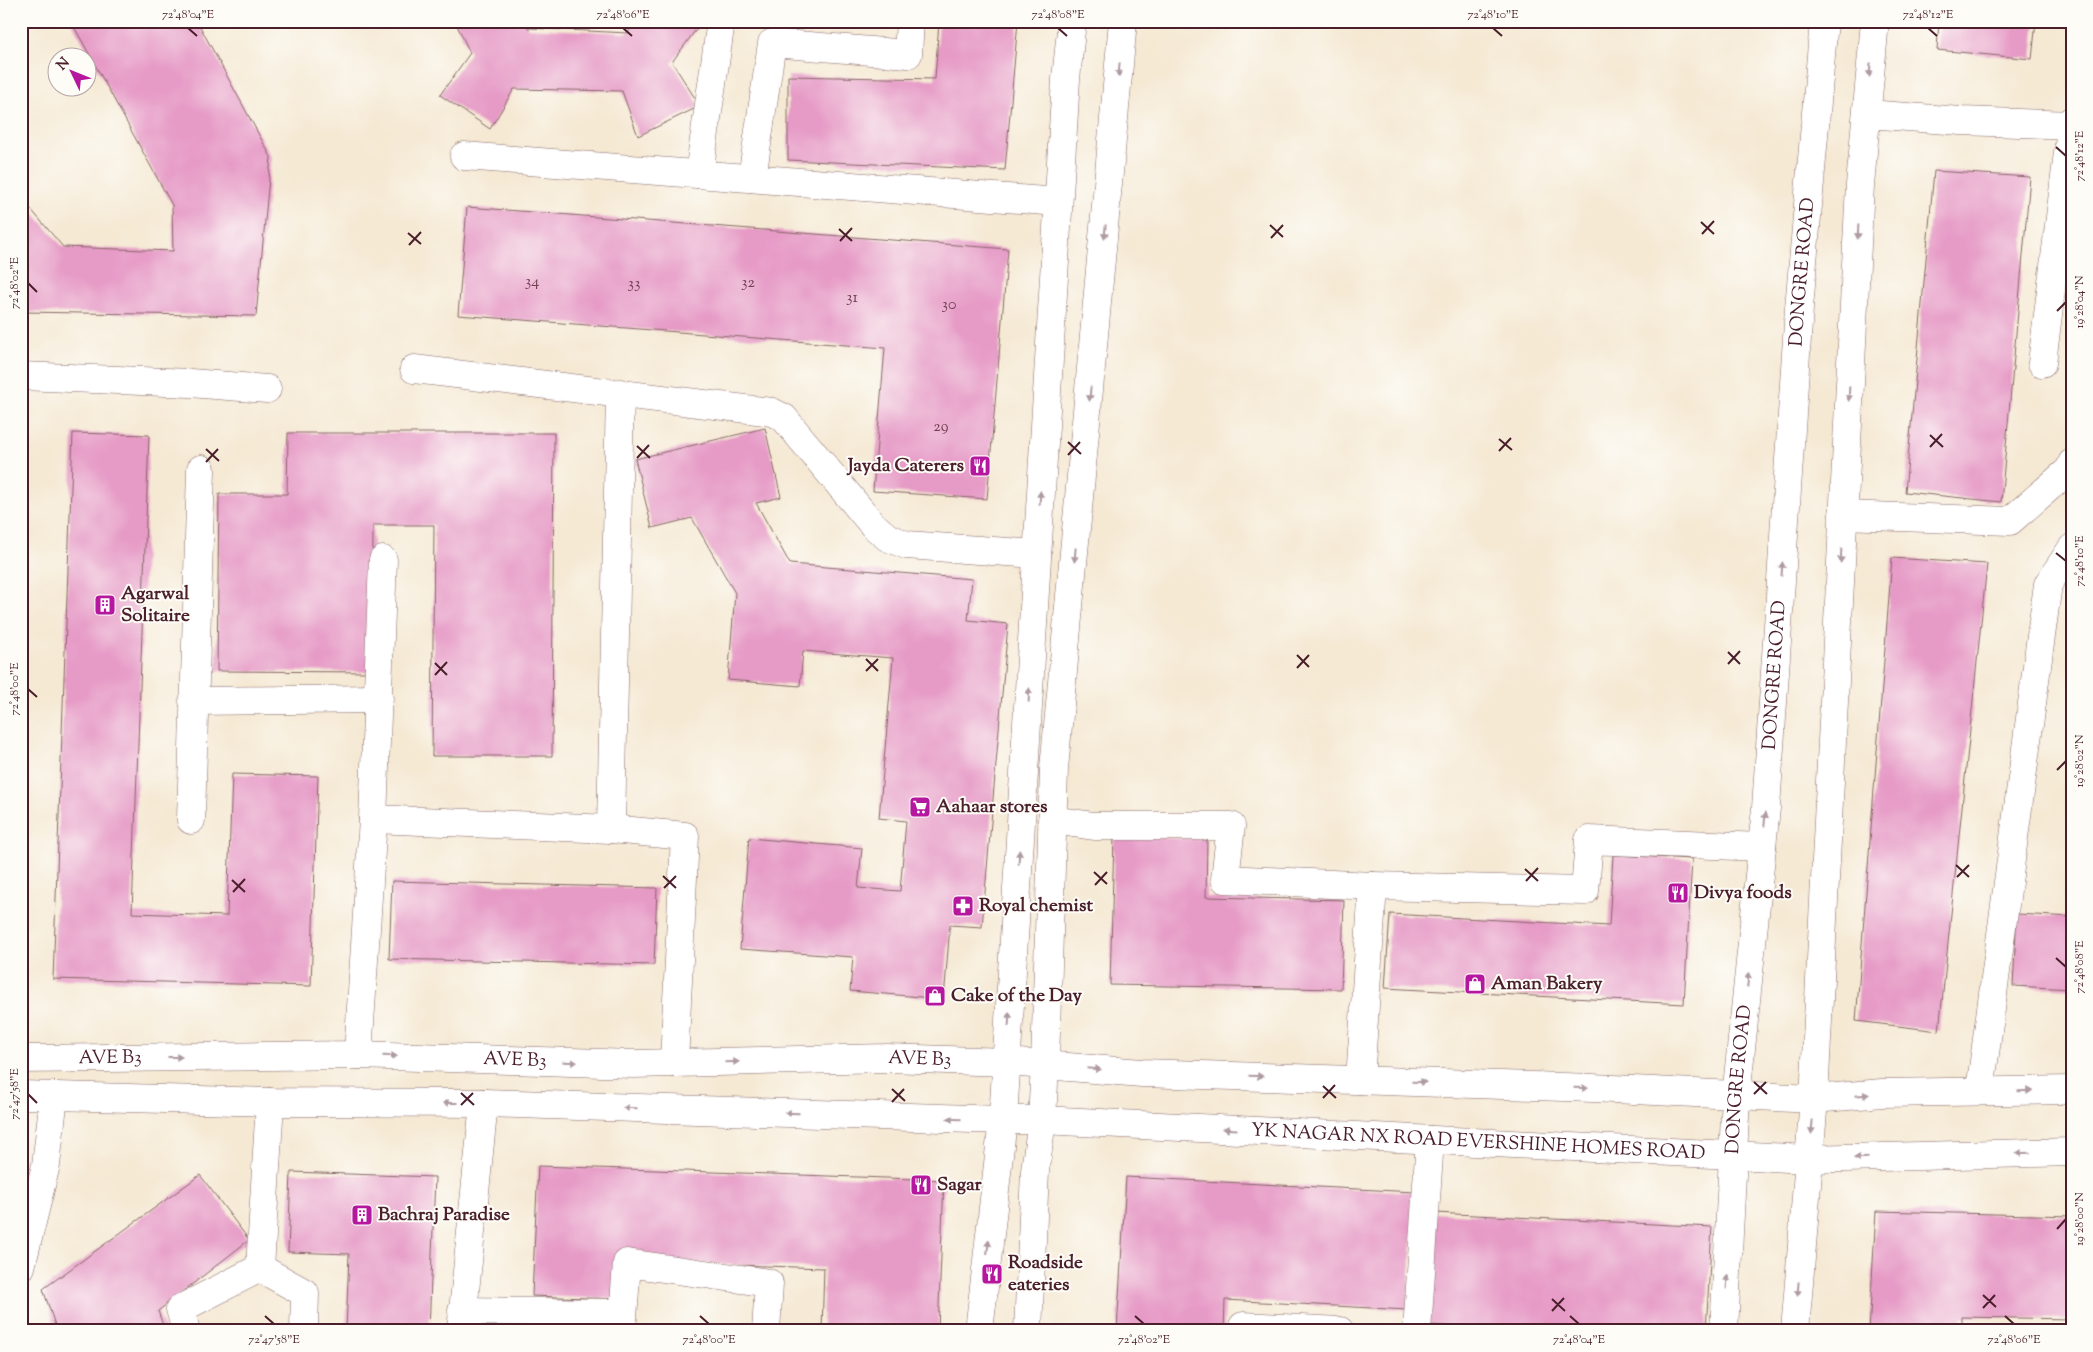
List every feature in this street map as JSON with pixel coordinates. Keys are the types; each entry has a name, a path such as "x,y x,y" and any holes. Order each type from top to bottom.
{"street":[{"path":"699,174 721,21"},
{"path":"752,178 772,43 908,54 910,21"},
{"path":"979,1331 1003,1120 1058,202 1072,21"},
{"path":"1028,1331 1035,1171 1042,1120 1046,1064 1054,769 1123,21"},
{"name":"DONGRE ROAD","path":"1724,1331 1736,1097 1762,847 1799,308 1824,21"},
{"path":"1795,1331 1814,1100 1860,185 1875,21"},
{"path":"1866,114 1961,121 2071,124 2042,363"},
{"path":"464,156 1058,202"},
{"path":"414,369 772,412 784,418 873,525 887,537 906,546 1037,554"},
{"path":"21,376 190,383 267,389"},
{"path":"611,829 620,393"},
{"path":"1843,515 2010,521 2069,470 2072,463"},
{"path":"191,820 200,469"},
{"path":"1980,1092 2048,584 2072,548"},
{"path":"358,1055 373,819 383,560"},
{"path":"193,701 379,700"},
{"path":"373,819 611,829 685,836 674,1063"},
{"path":"1052,820 1094,826 1231,826 1225,879 1373,886 1585,891 1589,840 1762,847"},
{"path":"1360,1080 1373,886"},
{"name":"AVE B3","path":"21,1059 358,1055 674,1063 887,1058 1007,1062"},
{"path":"1007,1062 1142,1073 1593,1088 1814,1100 1882,1094 2072,1090"},
{"name":"AVE B3","path":"21,1095 270,1102 484,1103 1003,1120"},
{"path":"21,1267 46,1165 54,1096"},
{"path":"260,1268 270,1102"},
{"path":"484,1103 461,1321 621,1322 627,1263 769,1283 766,1331"},
{"name":"YK NAGAR NX ROAD EVERSHINE HOMES ROAD","path":"1003,1120 1042,1120 1809,1159 2072,1152"},
{"path":"1417,1331 1430,1140"},
{"path":"186,1331 180,1309 260,1268"},
{"path":"260,1268 305,1293 304,1331"},
{"path":"1242,1331 1243,1326 1340,1331"}],"building":[{"path":"71,21 197,21 271,157 256,316 24,312 23,200 63,247 173,251 172,205 98,70 98,48 86,48"},
{"path":"455,21 524,21 528,28 628,33 634,21 698,21 701,23 672,62 700,106 638,136 622,91 514,89 490,129 440,95 470,53"},
{"path":"939,21 1018,21 1005,170 788,160 788,76 935,79"},
{"path":"1939,21 2036,21 2032,59 1937,50"},
{"path":"1934,171 2030,177 2001,502 1905,492"},
{"path":"467,207 1008,249 987,499 873,491 885,348 458,315"},
{"path":"765,428 781,497 756,503 790,564 972,579 968,620 1008,624 982,927 950,925 944,999 850,991 853,957 740,949 749,838 862,848 858,888 900,891 906,821 879,818 893,658 803,651 800,686 728,680 735,593 692,518 652,528 635,459"},
{"name":"Agarwal Solitaire","path":"73,433 149,435 132,913 227,916 232,774 318,776 311,986 53,979"},
{"path":"288,433 554,433 552,756 432,756 434,525 373,525 372,672 217,671 219,494 287,494"},
{"path":"1892,558 1987,564 1939,1031 1856,1021"},
{"path":"1114,837 1207,839 1206,897 1344,900 1341,989 1110,985"},
{"path":"1613,855 1692,859 1684,1004 1385,988 1390,914 1609,926"},
{"path":"392,881 657,888 654,965 389,959"},
{"path":"2017,914 2072,917 2072,989 2013,986"},
{"path":"538,1166 944,1180 938,1331 822,1331 824,1268 617,1261 615,1299 532,1296"},
{"name":"Bachraj Paradise","path":"291,1172 435,1177 429,1331 346,1331 349,1254 288,1252"},
{"path":"200,1175 249,1240 158,1311 165,1331 57,1331 43,1289"},
{"path":"1126,1177 1415,1192 1408,1310 1225,1300 1224,1331 1117,1331"},
{"path":"1876,1211 2072,1216 2072,1319 1962,1317 1962,1331 1869,1331"},
{"path":"1435,1213 1712,1227 1706,1331 1532,1331 1428,1325"}],"place":[{"name":"Jayda Caterers","path":"980,466"},
{"name":"Agarwal Solitaire","path":"105,605"},
{"name":"Aahaar stores","path":"920,807"},
{"name":"Divya foods","path":"1678,893"},
{"name":"Royal chemist","path":"963,906"},
{"name":"Aman Bakery","path":"1475,984"},
{"name":"Cake of the Day","path":"935,996"},
{"name":"Sagar","path":"921,1185"},
{"name":"Bachraj Paradise","path":"362,1215"},
{"name":"Roadside eateries","path":"992,1274"}]}
